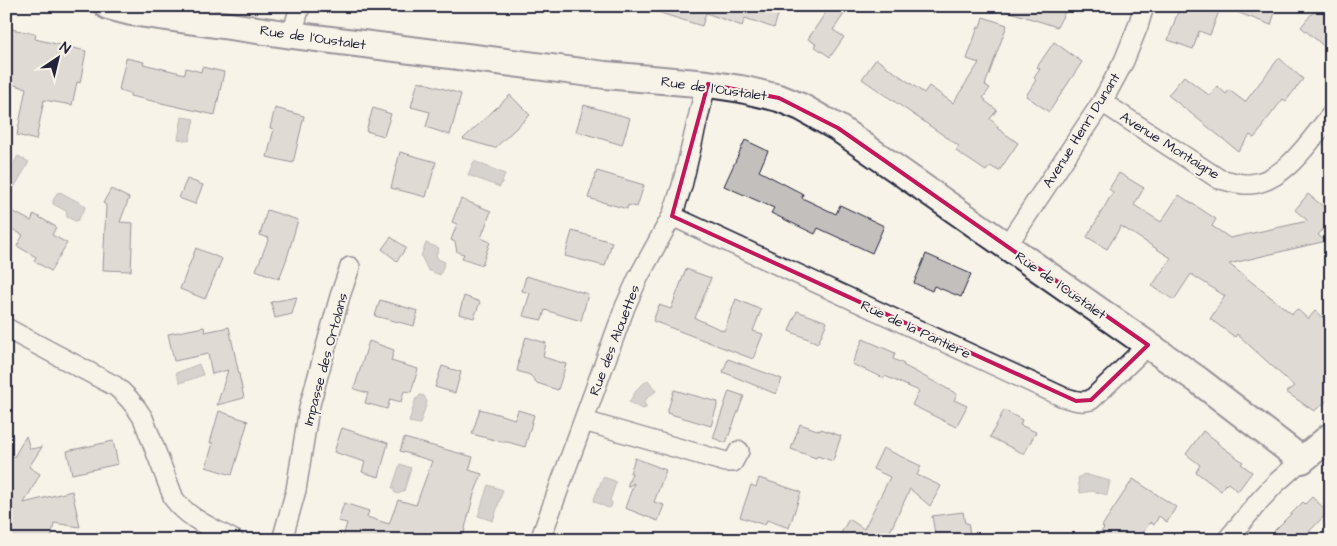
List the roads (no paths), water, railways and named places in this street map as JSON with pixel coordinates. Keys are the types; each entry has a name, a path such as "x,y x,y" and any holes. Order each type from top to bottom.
{"street":[{"name":"Rue de l'Oustalet","path":"108,6 131,12 292,35 605,75 708,84 779,98 802,107 838,128 1198,380 1302,460"},
{"path":"292,35 300,6"},
{"name":"Avenue Henri Dunant","path":"1006,247 1102,102 1124,61 1144,6"},
{"name":"Rue des Alouettes","path":"540,540 625,307 638,278 672,216 682,186 703,97 708,84"},
{"name":"Avenue Montaigne","path":"1102,102 1220,179 1238,184 1251,184 1266,180 1279,173 1292,162 1331,115"},
{"name":"Rue de la Pantière","path":"672,216 1037,385 1076,401 1085,402 1091,400 1148,345"},
{"name":"Impasse des Ortolans","path":"282,540 296,490 309,408 340,296 350,267"},
{"path":"6,328 122,391 136,406 143,418 174,499 208,534 234,540"},
{"path":"584,421 726,462 733,462 739,451"},
{"path":"1227,540 1275,484 1331,436"}]}
